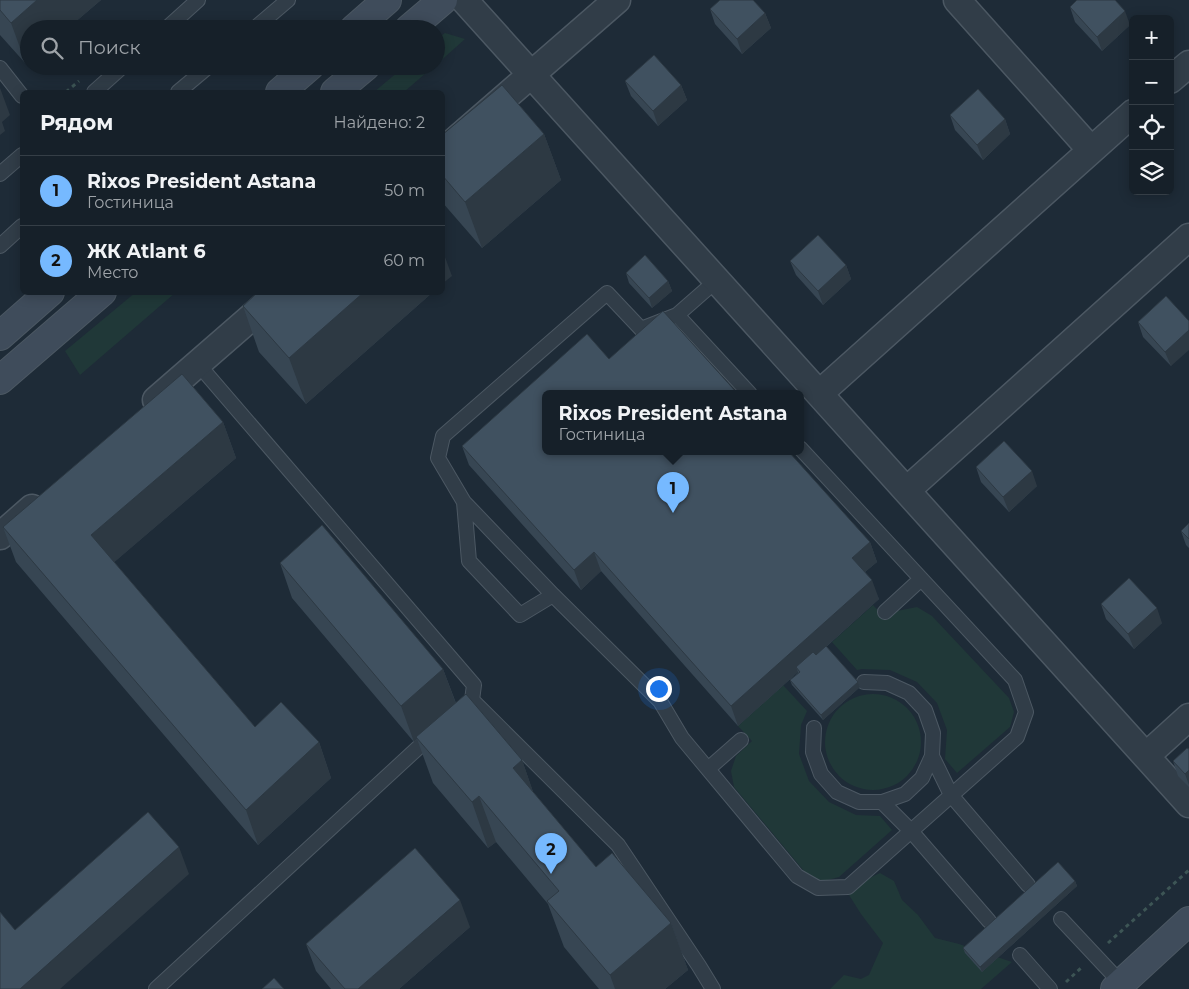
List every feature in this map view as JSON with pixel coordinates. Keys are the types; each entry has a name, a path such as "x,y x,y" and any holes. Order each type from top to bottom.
{"main road":[{"path":"364,20 387,0"},
{"path":"420,20 443,0"},
{"path":"282,90 300,75"},
{"path":"337,90 355,75"},
{"path":"0,336 47,295"},
{"path":"0,380 99,295"},
{"path":"1118,986 1189,921"}],"street":[{"path":"464,0 1189,804"},
{"path":"445,149 617,0"},
{"path":"957,0 1091,150"},
{"path":"1174,77 1189,64"},
{"path":"820,393 1129,117"},
{"path":"907,490 1185,248"},
{"path":"139,415 277,295"},
{"path":"0,536 51,491"},
{"path":"1146,756 1189,718"}],"lane":[{"path":"176,20 198,0"},
{"path":"265,20 288,0"},
{"path":"0,68 20,93"},
{"path":"96,90 113,75"},
{"path":"180,90 198,75"},
{"path":"0,174 20,157"},
{"path":"0,246 20,228"},
{"path":"717,280 677,315 641,329 607,292 443,436 438,458 464,502 553,595 660,701 682,738 797,876 818,888 848,886 1017,737 1026,712 1015,680 804,452"},
{"path":"677,315 746,390"},
{"path":"156,989 419,746 472,700 474,685 198,364"},
{"path":"464,502 469,561 520,615 553,595"},
{"path":"885,612 921,579"},
{"path":"814,728 813,752 821,774 837,792 859,802 882,802 905,794 922,778 932,756 933,732 925,710 909,693 887,683 864,682"},
{"path":"472,700 618,845 713,989"},
{"path":"708,769 741,740"},
{"path":"932,756 951,795 1028,885"},
{"path":"882,802 911,831 989,921"},
{"path":"1061,919 1095,956 1118,986"},
{"path":"1020,954 1050,989"}],"path":[{"path":"1064,983 1189,870"}],"green space":[{"path":"445,33 465,39 445,57"},
{"path":"394,75 424,75 406,90 376,90"},
{"path":"132,295 173,295 80,375 65,351"},
{"path":"873,605 887,620 897,611 917,607 932,616 1009,698 1014,712 1010,727 957,773 945,759 947,730 937,703 917,682 890,670 857,670 832,642"},
{"path":"783,685 807,711 801,725 799,754 809,781 829,802 856,815 880,816 892,830 839,877 824,881 809,877 734,787 731,771 736,756 752,741 738,726"},
{"path":"873,694 892,697 907,708 918,723 921,742 918,761 907,776 892,787 873,790 854,787 839,776 828,761 825,742 828,723 839,708 854,697"},
{"path":"880,873 894,881 902,900 918,915 935,938 1012,962 981,989 830,989 844,975 861,979 869,975 883,943 849,895 861,882"}],"building":[{"path":"0,0 37,0 11,23 0,10"},
{"path":"720,0 753,0 765,13 737,39 710,9"},
{"path":"1077,0 1115,0 1125,11 1097,37 1070,7"},
{"path":"654,55 681,85 653,111 625,81"},
{"path":"502,85 544,134 465,202 445,179 445,132"},
{"path":"978,89 1005,119 977,145 950,115"},
{"path":"818,235 846,265 818,291 790,261"},
{"path":"645,255 668,281 649,298 626,273"},
{"path":"255,295 361,295 289,358 243,306"},
{"path":"1166,296 1189,321 1189,330 1165,352 1138,322"},
{"path":"663,311 734,390 542,390 542,455 792,455 870,542 852,558 872,580 731,706 594,552 574,570 462,446 587,334 609,359"},
{"path":"182,374 223,422 91,535 255,727 281,702 319,742 246,810 3,527"},
{"path":"1004,441 1032,471 1003,497 976,467"},
{"path":"1189,523 1189,539 1181,531"},
{"path":"322,525 443,669 401,706 280,563"},
{"path":"1129,578 1157,608 1128,634 1101,604"},
{"path":"826,646 858,682 821,715 790,680 800,672 796,667 813,652 816,655"},
{"path":"466,694 522,760 513,768 596,867 612,853 671,923 610,975 547,901 559,891 479,796 472,802 416,737"},
{"path":"1187,748 1189,749 1189,770 1185,774 1173,761"},
{"path":"148,812 179,847 20,989 0,989 0,912 15,930"},
{"path":"415,848 460,900 358,989 345,989 306,944"},
{"path":"1058,862 1075,881 980,967 963,948"},
{"path":"274,978 284,989 262,989"}],"place":[{"name":"Rixos President Astana","path":"673,513"},
{"name":"ЖК Atlant 6","path":"551,874"}]}
